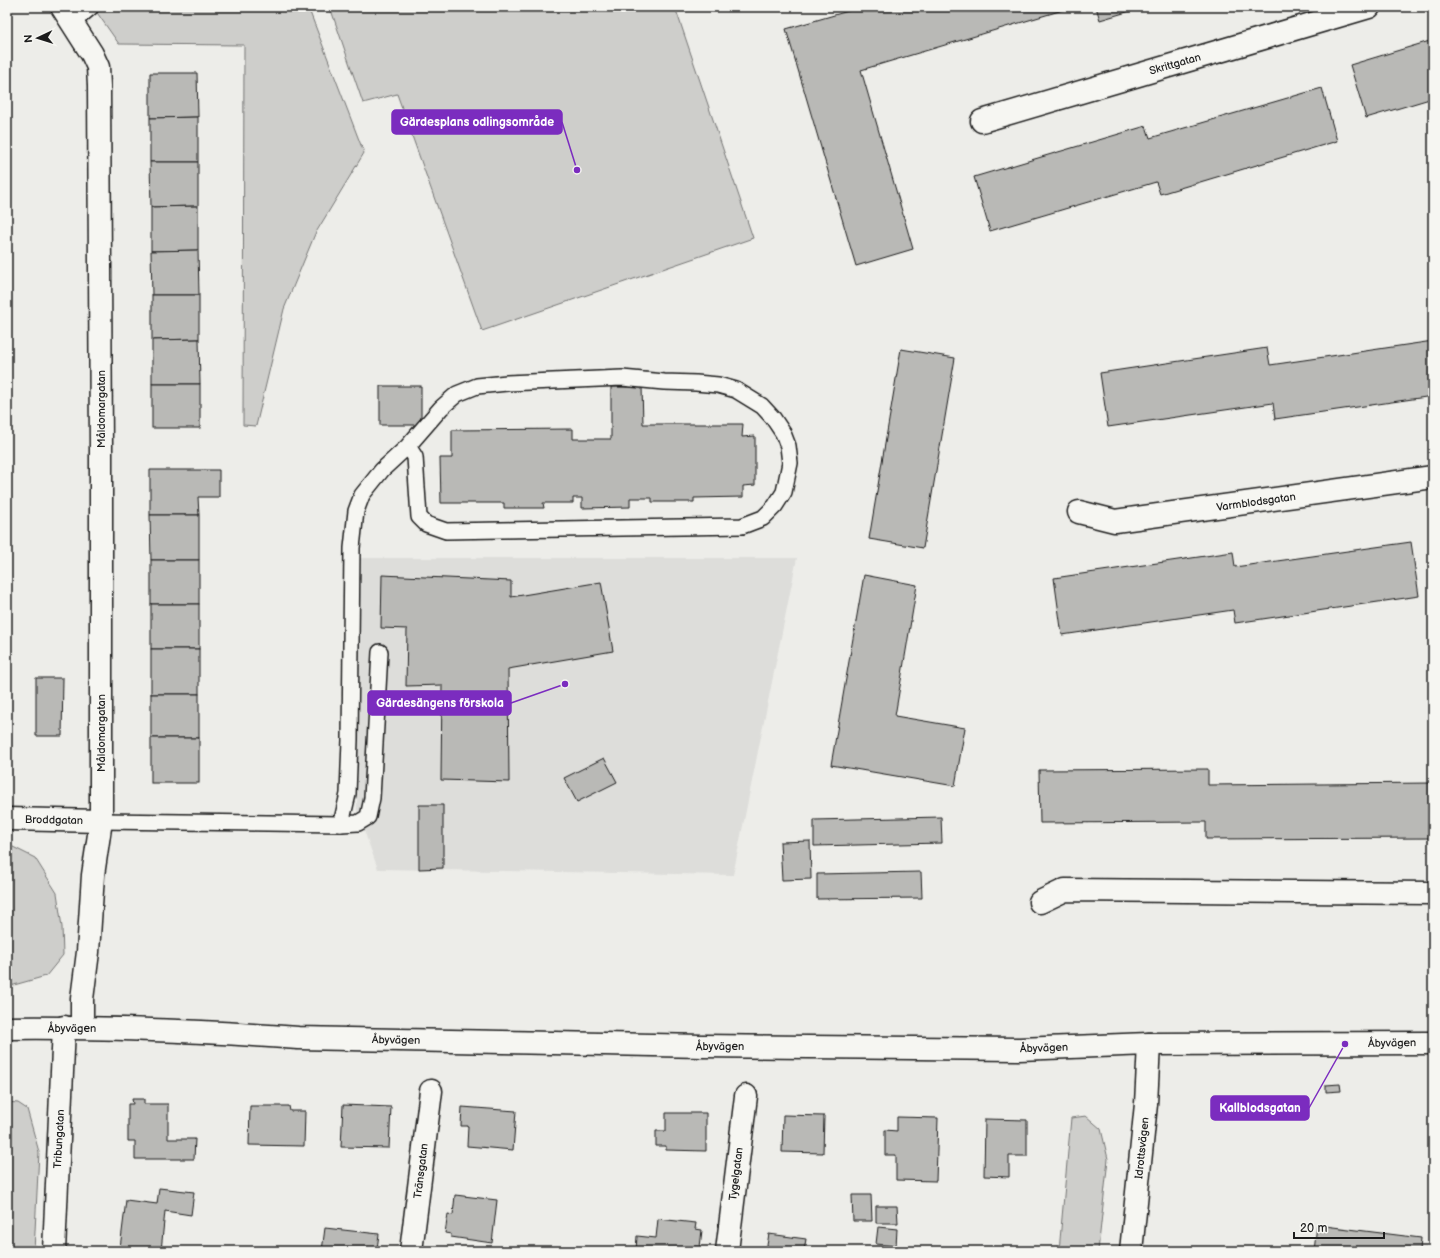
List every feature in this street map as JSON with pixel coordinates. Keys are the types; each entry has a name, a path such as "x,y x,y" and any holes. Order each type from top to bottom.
{"street":[{"name":"Skrittgatan","path":"982,121 1369,7"},
{"name":"Måldomargatan","path":"67,15 92,54 98,67 99,86 101,821 93,875 88,952 82,999 73,1027"},
{"name":"Varmblodsgatan","path":"1079,512 1115,521 1433,477"},
{"name":"Broddgatan","path":"7,819 101,821"},
{"path":"1040,902 1065,890 1433,893"},
{"name":"Åbyvägen","path":"7,1028 73,1027 209,1031 298,1038 703,1046 1019,1049 1149,1044 1218,1045 1433,1043"},
{"name":"Tribungatan","path":"54,1251 73,1027"},
{"name":"Idrottsvägen","path":"1131,1251 1146,1104 1149,1044"},
{"name":"Tränsgatan","path":"412,1251 431,1091"},
{"name":"Tygelgatan","path":"727,1251 746,1096"}],"lane":[{"path":"67,15 91,7"},
{"path":"340,824 348,794 352,548 356,511 362,495 382,470 408,446 441,408 452,398 457,394 477,386 507,383 622,378 718,385 736,390 762,406 773,418 783,433 788,446 790,463 784,492 775,506 763,518 742,526 446,531 426,524 419,517 416,457 408,446"},
{"path":"101,821 340,824 358,823 368,817 372,798 380,652"}],"shaded area":[{"path":"93,7 308,7 364,153 315,234 284,309 256,426 243,425 244,45 119,44"},
{"path":"330,7 675,7 753,238 482,331 397,94 363,103"},
{"path":"360,558 797,558 733,875 378,869 357,811"},
{"path":"7,844 35,858 57,893 62,927 63,955 46,976 7,987"},
{"path":"7,1102 18,1103 27,1109 39,1152 34,1251 7,1251"},
{"path":"1086,1116 1101,1129 1108,1159 1098,1251 1059,1251 1071,1118"}],"building":[{"path":"862,7 1073,7 861,70 913,249 856,266 786,29"},
{"path":"1096,7 1144,7 1100,20"},
{"path":"1433,40 1433,98 1366,118 1350,65"},
{"path":"150,73 197,73 198,117 150,118"},
{"path":"1322,88 1337,141 1160,194 1156,182 990,231 974,177 1146,126 1150,138"},
{"path":"198,117 198,162 150,162 150,118"},
{"path":"150,162 198,162 198,206 151,207"},
{"path":"198,206 198,250 151,251 151,207"},
{"path":"198,250 199,295 152,295 151,251"},
{"path":"152,295 199,295 199,339 152,340"},
{"path":"199,339 200,384 152,384 152,340"},
{"path":"1433,341 1433,396 1275,419 1273,403 1108,427 1100,373 1267,348 1270,365"},
{"path":"901,349 955,358 923,548 869,539"},
{"path":"152,384 200,384 200,428 152,428"},
{"path":"380,386 421,386 421,425 380,425"},
{"path":"611,387 642,387 643,424 743,424 742,437 755,436 755,485 743,486 743,497 694,498 694,502 652,502 652,498 630,498 630,507 582,508 582,498 573,498 573,503 543,503 544,508 504,508 504,503 441,503 440,458 452,458 452,430 573,429 573,439 611,439"},
{"path":"150,470 219,470 219,497 198,497 199,515 150,515"},
{"path":"150,515 199,515 199,560 151,560"},
{"path":"1411,542 1419,596 1235,623 1233,610 1062,635 1054,578 1233,552 1235,567"},
{"path":"151,560 199,560 199,604 151,604"},
{"path":"382,575 511,581 511,597 601,582 613,651 508,669 509,782 441,780 442,685 406,686 407,629 381,628"},
{"path":"864,575 917,585 895,716 965,728 955,786 831,765"},
{"path":"151,604 199,604 199,649 151,649"},
{"path":"151,649 199,649 199,694 151,694"},
{"path":"36,678 63,678 62,736 36,736"},
{"path":"151,694 199,694 199,738 151,738"},
{"path":"151,738 199,738 199,783 151,783"},
{"path":"604,758 617,782 577,802 564,778"},
{"path":"1208,769 1208,785 1433,783 1433,838 1206,839 1206,822 1040,823 1039,770"},
{"path":"419,805 443,805 443,868 419,869"},
{"path":"941,817 942,843 814,846 814,820"},
{"path":"810,841 811,879 782,880 780,842"},
{"path":"921,872 922,898 817,899 817,874"},
{"path":"1340,1084 1341,1091 1326,1092 1326,1085"},
{"path":"132,1099 144,1099 144,1104 168,1104 168,1139 195,1139 194,1159 135,1159 135,1141 128,1141 128,1104 133,1104"},
{"path":"343,1105 391,1107 389,1148 341,1147"},
{"path":"250,1106 289,1106 290,1111 305,1111 304,1146 249,1145"},
{"path":"462,1107 516,1111 513,1150 467,1146 468,1126 461,1126"},
{"path":"666,1113 706,1113 706,1151 666,1150 666,1146 656,1146 656,1131 666,1131"},
{"path":"783,1115 824,1116 823,1153 782,1152"},
{"path":"897,1117 938,1118 936,1181 896,1180 896,1155 885,1155 885,1130 897,1131"},
{"path":"985,1119 1027,1120 1027,1156 1009,1156 1009,1177 984,1176"},
{"path":"159,1188 194,1192 191,1215 165,1211 161,1251 120,1248 126,1200 157,1204"},
{"path":"455,1195 497,1200 492,1243 451,1237 451,1234 445,1233 448,1214 453,1215"},
{"path":"852,1195 871,1195 872,1221 853,1221"},
{"path":"876,1206 897,1206 898,1223 876,1223"},
{"path":"658,1219 696,1223 695,1229 702,1230 700,1247 694,1247 693,1251 636,1251 637,1236 656,1238"},
{"path":"1317,1225 1421,1238 1420,1251 1314,1251"},
{"path":"878,1227 897,1229 896,1246 876,1244"},
{"path":"325,1228 379,1234 377,1249 387,1251 322,1251"},
{"path":"769,1234 806,1239 804,1251 766,1251"}],"place":[{"name":"Gärdesplans odlingsområde","path":"577,170"},
{"name":"Gärdesängens förskola","path":"565,684"},
{"name":"Kallblodsgatan","path":"1345,1044"}]}
